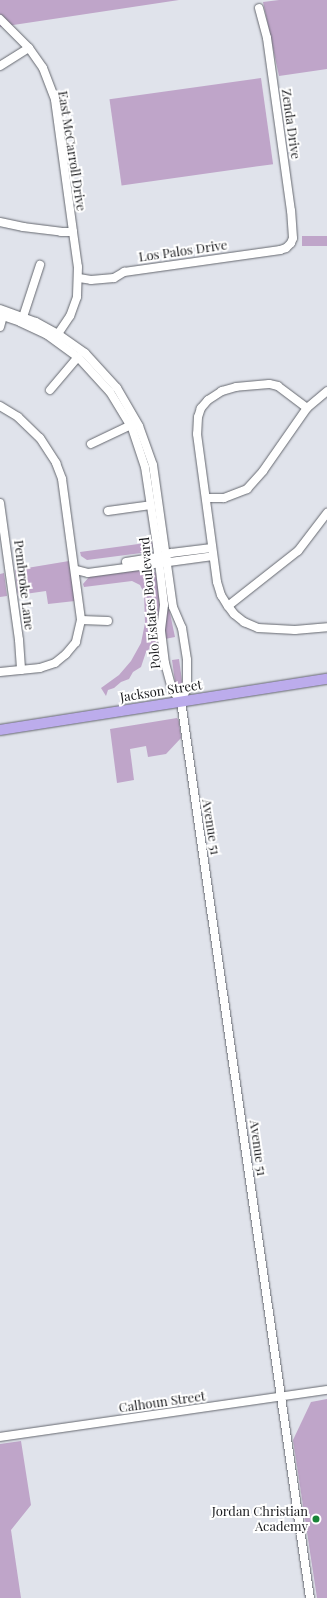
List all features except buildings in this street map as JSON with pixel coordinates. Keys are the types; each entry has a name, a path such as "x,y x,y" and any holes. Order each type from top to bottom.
{"main road":[{"name":"Jackson Street","path":"0,730 327,679"}],"street":[{"name":"Zenda Drive","path":"259,8 267,38 290,204 293,231 291,243"},
{"name":"East McCarroll Drive","path":"0,19 29,48 43,68 55,100 79,278"},
{"path":"0,66 29,48"},
{"path":"0,222 30,228 73,232"},
{"name":"Los Palos Drive","path":"79,278 91,280 114,278 124,272 280,250 286,248 291,243"},
{"path":"23,317 40,265"},
{"path":"56,337 74,307 79,278"},
{"path":"0,326 1,314"},
{"name":"Polo Estates Boulevard","path":"1,314 23,317 85,353 108,377 126,400 139,426 149,453 155,477 162,559 164,605 162,631 165,663 172,690 181,701 187,688 187,660 182,628 173,607 162,559 145,467 131,425 110,392 78,357 56,337 1,314"},
{"path":"50,390 78,357"},
{"path":"307,408 284,390 269,384 236,387 222,391 208,400 201,408 197,425 216,582 221,595 228,606 234,614 244,622 258,628 295,630 327,627"},
{"path":"206,498 224,498 247,489 263,471 307,408 327,390"},
{"path":"0,406 18,417 40,438 56,463 66,494 81,620 76,642 62,658 40,668 0,672"},
{"path":"91,444 131,425"},
{"name":"Pembroke Lane","path":"0,503 19,640 21,670"},
{"path":"108,511 152,505"},
{"path":"228,606 298,551 327,513"},
{"path":"76,570 88,573 162,559 212,552"},
{"path":"81,620 108,621"},
{"name":"Avenue 51","path":"181,701 310,1598"},
{"name":"Calhoun Street","path":"0,1437 327,1390"}],"shaded area":[{"path":"0,0 179,0 0,27"},
{"path":"279,0 327,0 327,69 279,76 263,2"},
{"path":"261,78 273,164 122,185 109,99"},
{"path":"302,236 327,236 327,246 302,246"},
{"path":"153,542 153,546 149,552 87,560 81,556 80,552"},
{"path":"69,561 75,601 48,604 46,591 18,595 15,570"},
{"path":"148,569 156,573 160,604 159,651 161,661 156,657 156,647 151,647 146,652 141,667 133,672 129,679 108,690 106,696 101,688 119,675 131,661 141,643 145,623 144,593 140,585 132,581 84,587 83,584 89,577"},
{"path":"4,573 7,596 0,597 0,574"},
{"path":"165,590 175,637 165,639 164,634"},
{"path":"179,659 183,688 178,690 176,689 172,660"},
{"path":"177,718 179,721 181,738 166,754 148,757 146,746 130,749 134,780 117,783 110,729"},
{"name":"Jordan Christian Academy","path":"327,1399 327,1598 317,1598 293,1440 311,1402"},
{"path":"21,1441 31,1505 11,1530 21,1598 0,1598 0,1444"}],"place":[{"name":"Jordan Christian Academy","path":"316,1519"}]}
